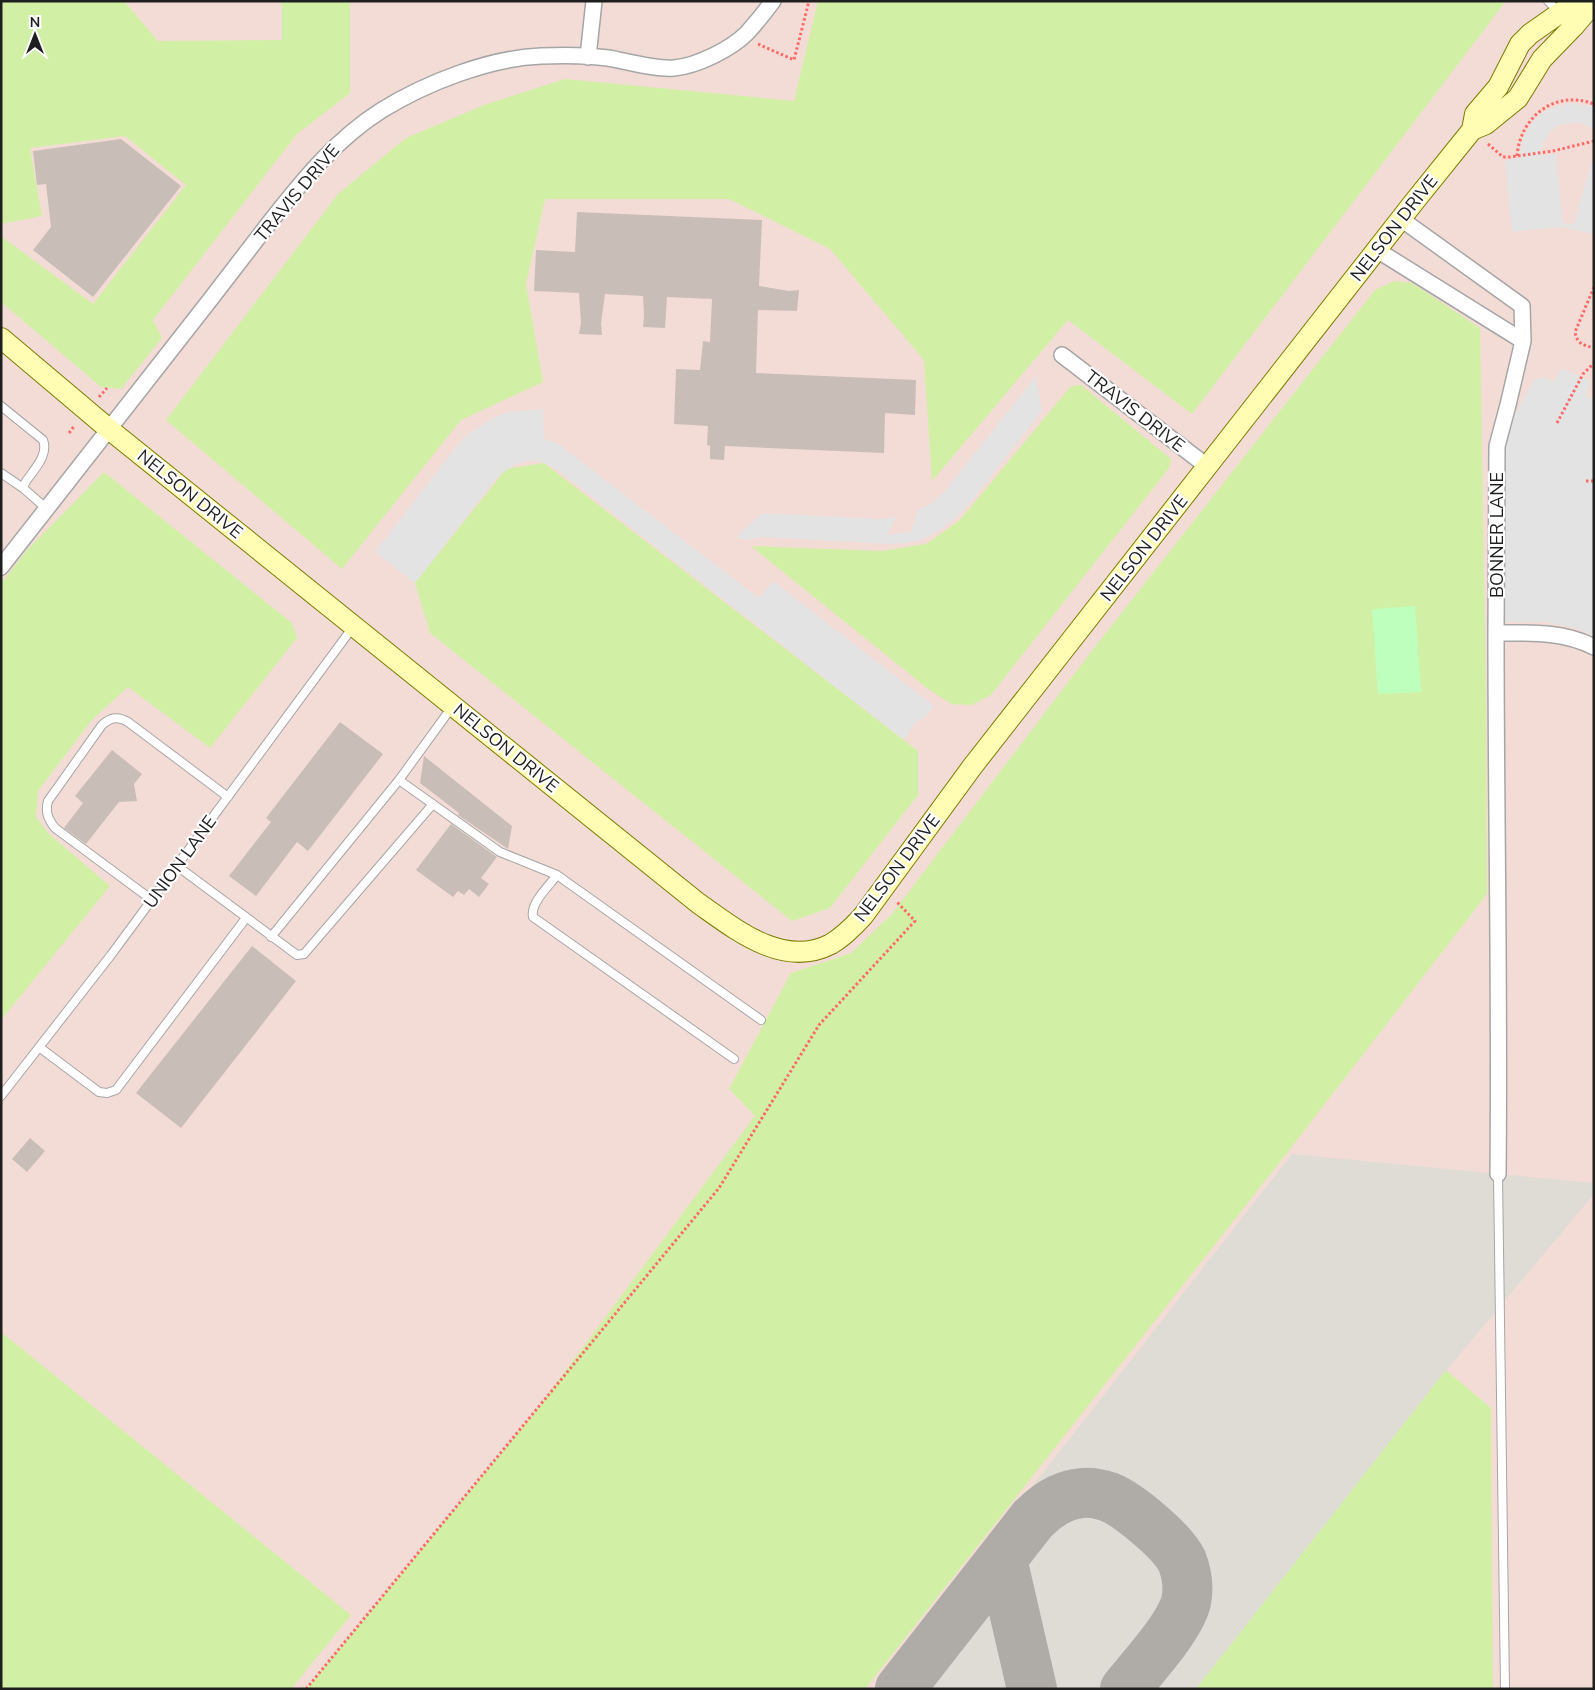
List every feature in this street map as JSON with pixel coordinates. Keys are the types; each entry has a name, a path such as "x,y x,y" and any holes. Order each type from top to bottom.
{"street":[{"path":"588,56 594,1"},
{"path":"742,37 773,1"},
{"name":"NELSON DRIVE","path":"1,338 110,430 698,903 752,940 773,948 790,951 813,951 831,944 848,932 863,916 972,767 1472,130 1475,114 1498,87 1520,44 1554,7 1577,1"},
{"name":"NELSON DRIVE","path":"1472,130 1486,124 1518,98 1542,59 1586,12 1588,1"},
{"name":"TRAVIS DRIVE","path":"1,567 110,430 297,187 337,144 359,126 410,95 468,71 499,63 538,56 588,56 672,69 698,62 720,52 742,37"},
{"name":"BONNER LANE","path":"1401,219 1522,306 1523,341 1497,446 1496,779 1500,982 1498,1174"},
{"path":"1377,250 1523,341"},
{"name":"TRAVIS DRIVE","path":"1062,354 1208,467"},
{"path":"1496,634 1538,633 1563,636 1594,647"}],"lane":[{"path":"1,406 43,440 45,446 45,454 23,488"},
{"path":"1,473 23,488 47,509"},
{"name":"UNION LANE","path":"1,1096 152,900 354,626"},
{"path":"271,937 399,780 453,705"},
{"path":"152,900 55,828 49,821 46,809 48,801 102,725 114,718 120,718 128,722 228,797"},
{"path":"399,780 500,852 556,875 761,1020"},
{"path":"177,866 271,937 297,955 304,954 433,804"},
{"path":"556,875 535,905 532,911 534,917 734,1059"},
{"path":"40,1047 99,1092 108,1093 116,1090 246,918"},
{"path":"1498,1174 1505,1689"}],"path":[{"path":"742,37 794,60 809,1"},
{"path":"1517,156 1524,128 1531,118 1540,111 1554,104 1570,100 1582,100 1594,104"},
{"path":"1472,130 1503,157 1553,151 1594,141"},
{"path":"1594,286 1575,332 1576,340 1583,345 1594,348"},
{"path":"1557,423 1583,374 1594,363"},
{"path":"1586,481 1594,481"},
{"path":"306,1689 719,1188 819,1025 915,921 883,888"}],"shaded area":[{"path":"1,1 1594,1 1594,1689 1,1689"},
{"path":"1571,103 1594,107 1594,129 1578,122 1559,125 1553,129 1542,144 1542,154 1556,154 1563,223 1574,225 1592,159 1594,160 1594,234 1562,227 1512,232 1505,160 1520,158 1521,144 1526,133 1540,114 1549,109"},
{"path":"1561,368 1591,381 1586,396 1594,399 1594,636 1578,629 1546,622 1504,622 1502,450 1513,418 1534,380 1542,377 1554,382"},
{"path":"1036,376 1042,411 969,504 958,516 935,533 921,540 889,544 763,537 747,540 736,537 762,513 880,519 896,517 887,535 911,532 918,510 932,503 944,492"},
{"path":"543,409 544,439 557,443 759,598 773,581 934,706 925,717 915,723 904,740 556,469 535,460 515,464 498,476 415,583 375,552 460,442 471,432 496,416 509,412"},
{"path":"1292,1154 1594,1183 1594,1194 1446,1371 1196,1689 874,1689"}],"green space":[{"path":"1,1 124,1 158,41 282,40 282,1 350,1 350,93 297,134 153,320 162,338 121,389 101,387 1,302 1,236 93,304 186,185 125,136 30,148 42,216 1,224"},
{"path":"818,1 1506,1 1192,414 1068,320 932,481 924,360 830,249 729,199 545,199 526,284 543,382 461,420 342,569 166,420 338,194 406,138 484,105 565,79 794,101"},
{"path":"1394,281 1412,283 1480,328 1487,894 1287,1153 865,1689 306,1689 537,1409 755,1116 729,1089 791,973 851,953 892,914 1091,652 1375,290"},
{"path":"1081,385 1171,459 1169,468 991,695 972,705 951,704 927,688 751,546 882,551 926,544 960,520 1071,386"},
{"path":"544,463 918,751 918,795 830,908 792,921 430,633 415,583 506,469"},
{"path":"104,472 292,623 297,638 210,748 128,687 91,721 38,791 36,817 48,833 110,886 1,1020 1,584 27,550"},
{"path":"1415,606 1421,692 1378,694 1372,609"},
{"path":"1,1332 351,1615 291,1689 1,1689"},
{"path":"1446,1370 1491,1408 1493,1689 1196,1689"}],"building":[{"path":"121,139 181,186 93,297 33,250 51,227 46,184 37,185 33,151"},
{"path":"577,212 762,220 759,286 789,291 799,290 797,311 758,310 756,373 916,380 915,415 885,413 884,453 725,446 724,460 710,459 710,446 707,445 708,426 674,424 676,369 700,370 703,341 710,342 712,299 667,297 665,328 643,327 643,296 605,294 601,323 602,335 579,334 581,323 579,293 534,291 536,250 575,252"},
{"path":"340,722 383,754 308,851 297,842 256,896 229,876 271,822 266,818"},
{"path":"112,750 142,774 134,784 137,801 119,802 86,844 64,828 83,803 75,796"},
{"path":"424,756 512,826 508,849 458,815 459,813 420,783"},
{"path":"451,824 497,857 481,878 489,884 479,897 469,889 464,895 458,891 453,897 416,870"},
{"path":"252,946 296,981 181,1128 136,1093"},
{"path":"30,1138 45,1151 27,1172 12,1159"}],"taxiway":[{"path":"900,1689 1033,1519 1044,1509 1062,1498 1086,1493 1102,1495 1118,1501 1150,1525 1177,1553 1182,1561 1186,1576 1187,1597 1182,1612 1160,1647 1125,1689"},
{"path":"1002,1559 1032,1689"}]}
